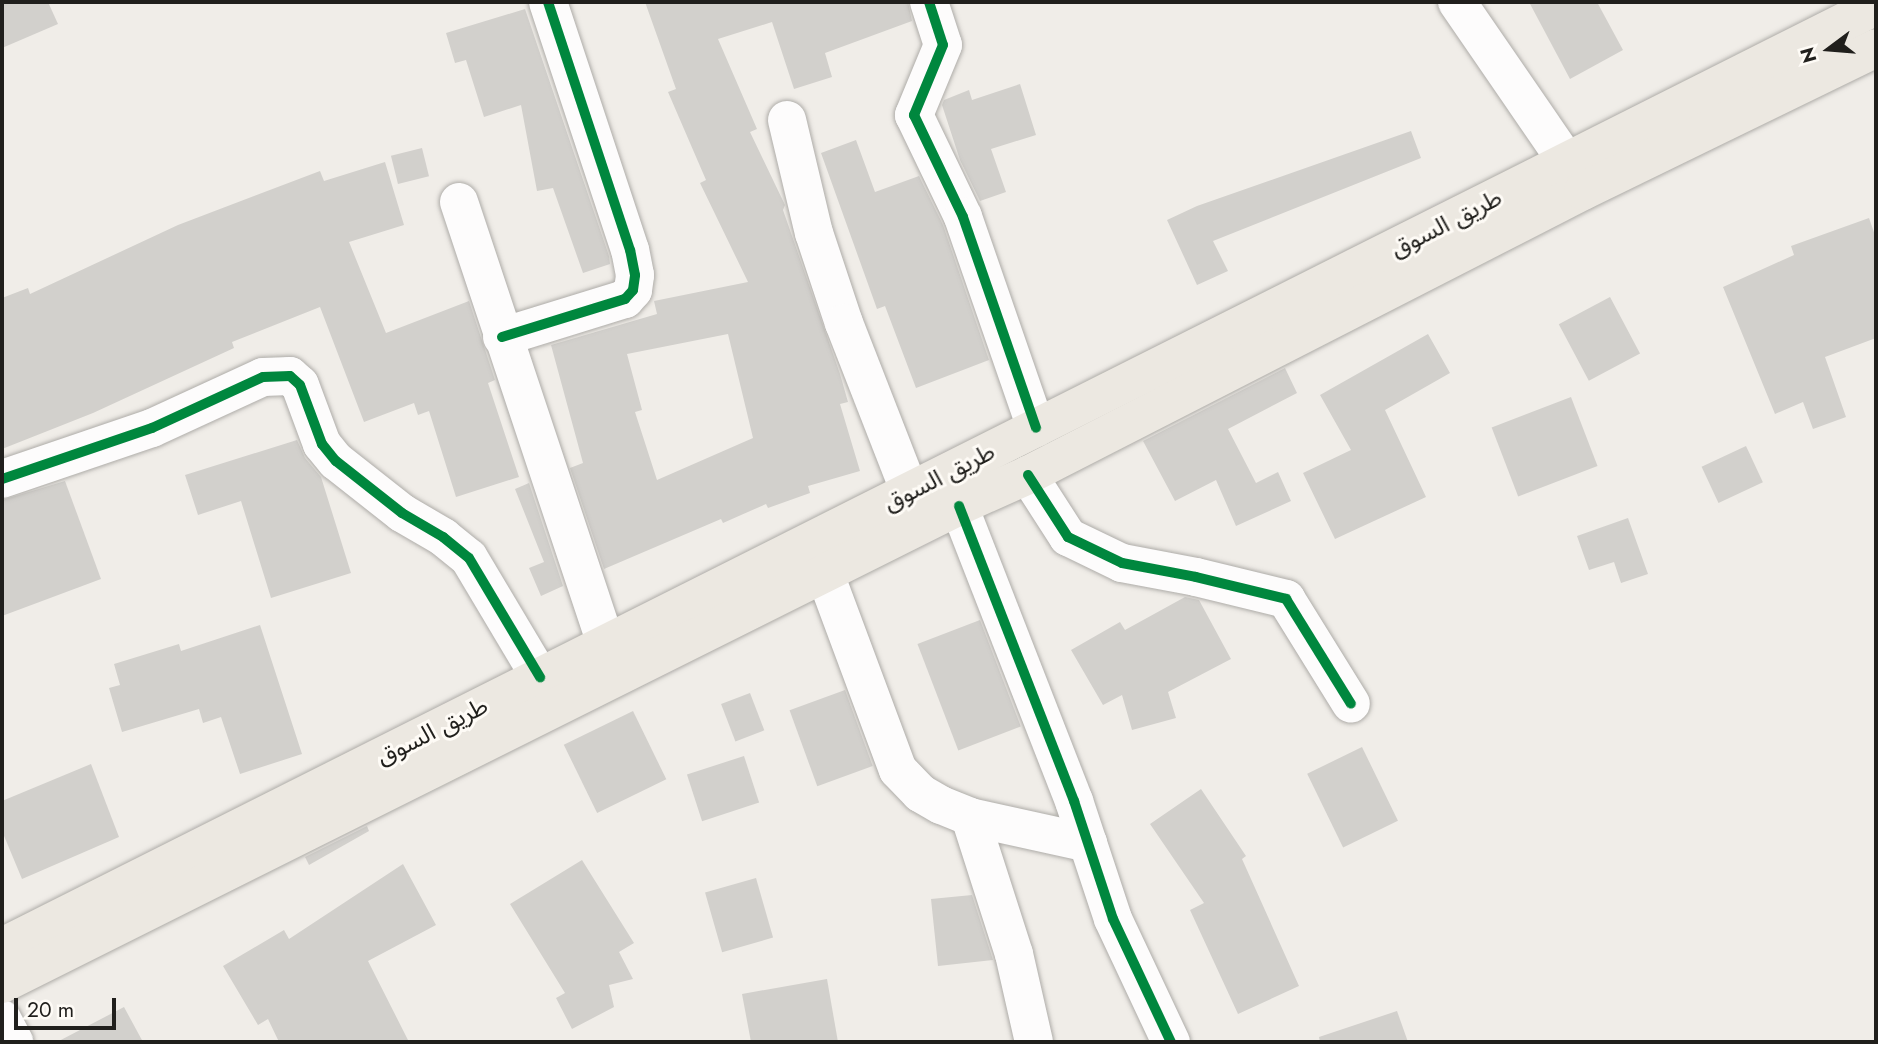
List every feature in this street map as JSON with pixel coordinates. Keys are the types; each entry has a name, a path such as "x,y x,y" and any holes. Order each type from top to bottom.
{"main road":[{"name":"طريق السوق","path":"2,947 1876,6"},
{"name":"طريق السوق","path":"2,984 959,506 1028,475 1583,191 1876,48"}],"street":[{"path":"502,337 625,299 633,290 635,275 630,250 548,2"},
{"path":"929,2 943,46 914,115 963,217 984,271 1003,342 1036,428"},
{"path":"1457,2 1567,162"},
{"path":"787,120 814,233 844,323 910,492"},
{"path":"459,202 606,645"},
{"path":"2,479 152,428 263,377 290,376 300,385 322,444 336,461 402,513 443,537 469,558 540,677"},
{"path":"1028,475 1068,537 1122,563 1196,577 1286,599 1351,704"},
{"path":"959,506 1088,843 1113,919 1171,1042"},
{"path":"825,574 898,770 920,793 970,817 1088,843"},
{"path":"970,817 1014,954 1034,1042"},
{"path":"2,1019 14,1042"}],"building":[{"path":"2,2 48,2 58,24 2,48"},
{"path":"645,2 908,2 912,21 825,53 832,77 794,89 772,22 718,39 757,129 750,132 785,205 783,210 848,402 840,404 860,471 808,486 810,493 768,508 766,504 723,523 721,519 604,569 570,468 583,463 551,345 657,314 654,301 748,282 700,183 706,180 668,92 676,89","holes":["728,334 753,438 657,480 635,412 642,410 627,354"]},
{"path":"1529,2 1597,2 1623,50 1570,79"},
{"path":"525,9 609,256 610,264 583,273 553,188 537,191 521,105 484,117 466,60 455,63 446,33"},
{"path":"1020,84 1036,135 991,149 1006,192 980,201 960,160 942,105 944,100 969,90 972,100"},
{"path":"1411,131 1421,158 1213,241 1228,271 1197,285 1167,220 1197,206"},
{"path":"856,140 875,192 919,176 943,225 989,360 916,388 885,306 877,309 821,153"},
{"path":"422,148 429,176 398,184 391,156"},
{"path":"385,162 404,225 349,242 386,333 469,301 495,380 488,383 519,477 456,497 429,411 418,415 414,403 364,422 320,307 232,342 234,348 93,413 2,449 2,298 28,288 30,294 178,225 320,171 324,181"},
{"path":"1869,218 1876,238 1876,338 1825,357 1846,417 1813,429 1803,402 1775,414 1723,287 1794,255 1791,246"},
{"path":"1610,297 1640,354 1589,381 1559,324"},
{"path":"1428,334 1450,373 1385,410 1426,497 1335,539 1303,473 1351,450 1320,395"},
{"path":"1285,368 1297,393 1228,429 1256,483 1278,472 1291,501 1236,526 1216,480 1175,501 1143,441"},
{"path":"1571,397 1598,466 1518,497 1492,427"},
{"path":"297,440 305,458 321,477 351,573 271,598 241,501 198,515 185,475"},
{"path":"1746,446 1763,482 1718,503 1702,467"},
{"path":"65,481 101,579 2,616 2,500"},
{"path":"529,483 563,586 541,596 529,568 544,562 515,489"},
{"path":"1628,518 1648,574 1621,583 1614,562 1589,570 1577,536"},
{"path":"1185,597 1199,600 1231,659 1168,692 1176,718 1132,730 1122,695 1103,705 1071,650 1120,622 1125,630"},
{"path":"980,620 1021,726 958,750 917,644"},
{"path":"260,625 302,754 240,774 221,717 203,723 199,709 122,732 109,688 120,685 114,664 179,644 181,651"},
{"path":"845,690 873,766 817,786 790,710"},
{"path":"750,693 764,730 735,741 721,704"},
{"path":"633,711 666,779 597,813 564,745"},
{"path":"1362,747 1398,821 1343,847 1307,774"},
{"path":"744,756 759,803 702,821 687,775"},
{"path":"91,764 119,837 22,879 2,831 2,801"},
{"path":"1201,789 1246,856 1242,859 1299,986 1238,1014 1190,910 1204,903 1150,824"},
{"path":"367,826 369,831 309,865 305,857"},
{"path":"582,860 634,943 619,952 633,979 609,985 614,1007 572,1029 556,998 565,993 510,904"},
{"path":"403,864 436,925 368,961 409,1042 279,1042 268,1019 258,1025 223,966 284,930 289,939"},
{"path":"756,878 773,938 722,952 705,893"},
{"path":"972,895 993,960 938,966 931,899"},
{"path":"827,979 838,1042 751,1042 742,994"},
{"path":"124,1007 143,1042 57,1042"},
{"path":"1397,1011 1408,1042 1320,1042 1319,1037"}],"cycle path":[{"path":"502,337 625,299 633,290 635,275 630,250 548,2"},
{"path":"929,2 943,45 914,115 963,217 1036,428"},
{"path":"2,479 152,428 263,377 290,376 300,385 322,444 336,461 402,513 443,537 469,558 540,677"},
{"path":"1028,475 1068,537 1122,563 1196,577 1286,599 1351,704"},
{"path":"959,506 1074,801 1113,919 1171,1042"}]}
